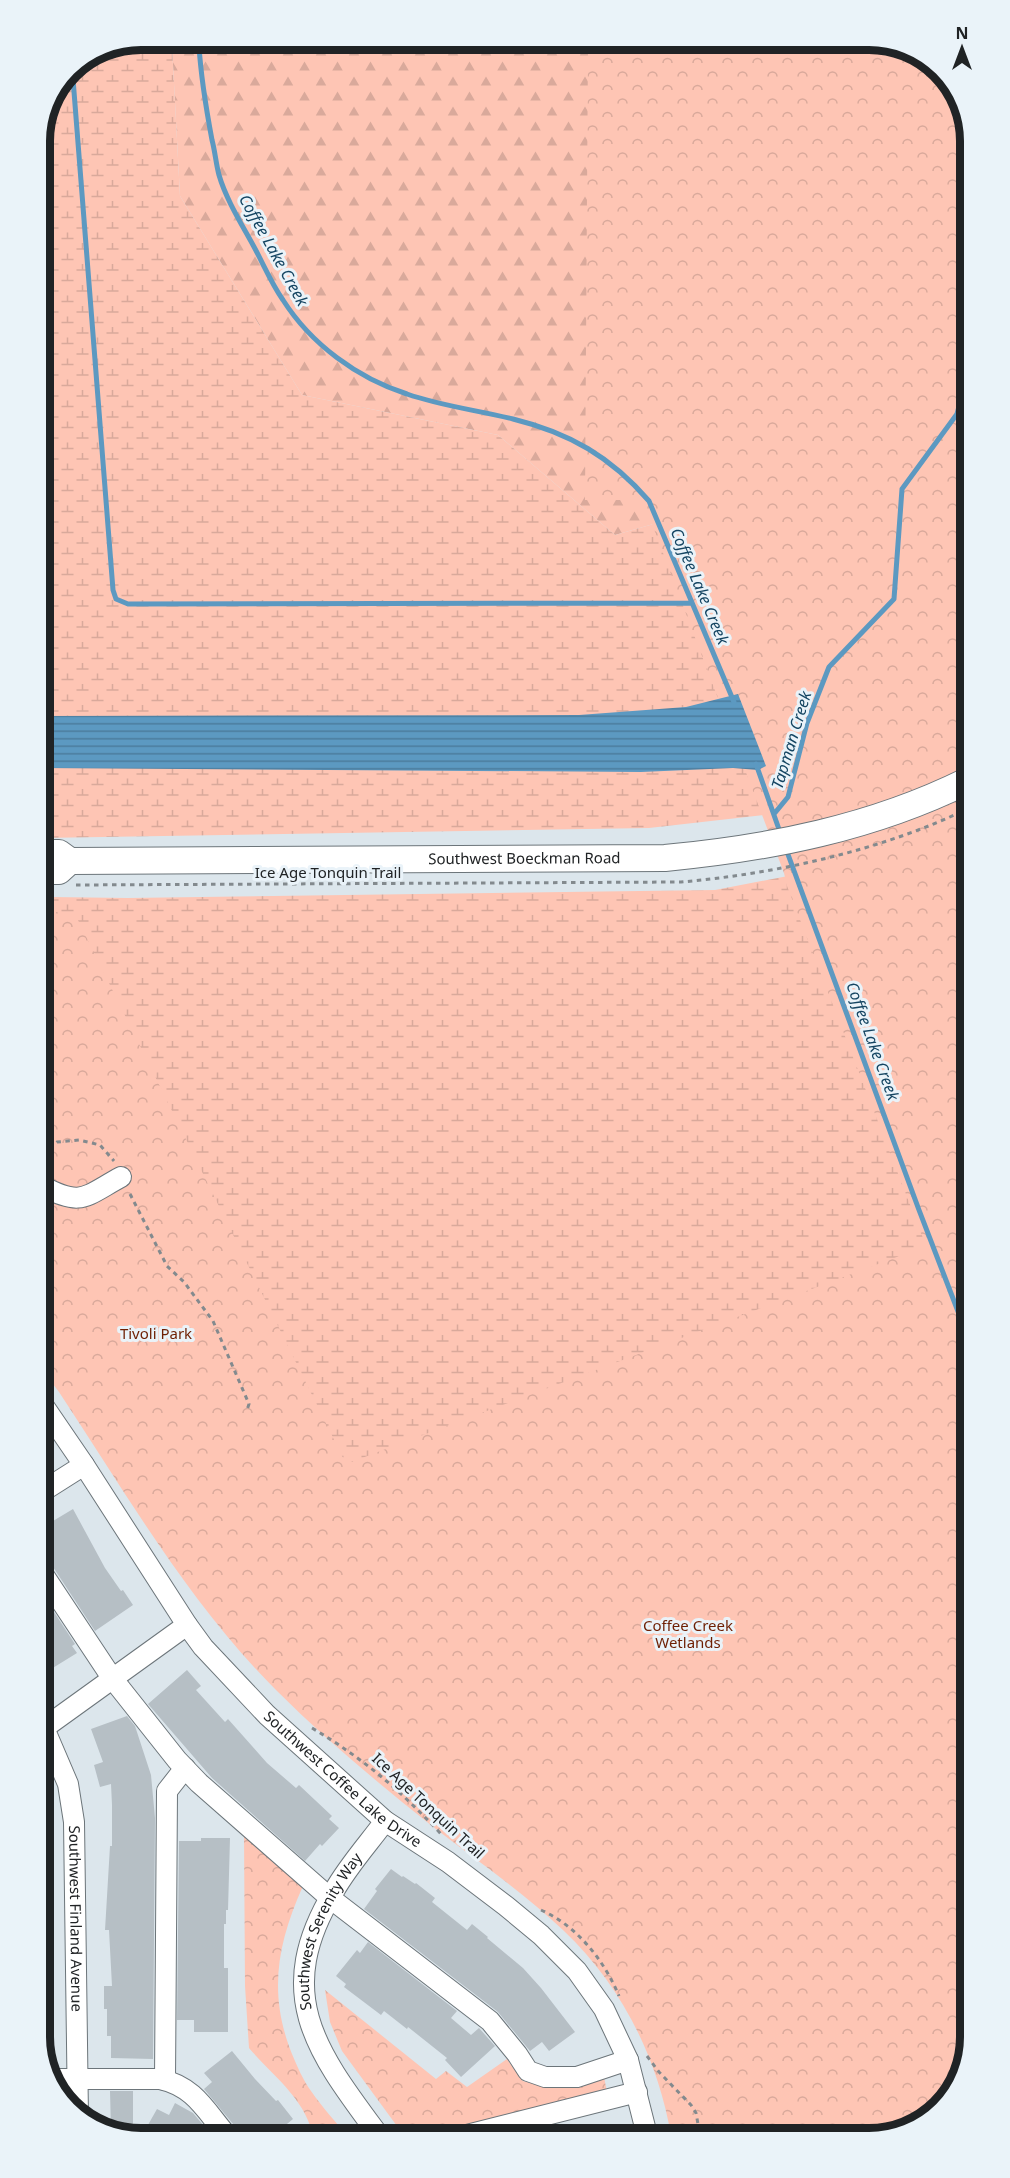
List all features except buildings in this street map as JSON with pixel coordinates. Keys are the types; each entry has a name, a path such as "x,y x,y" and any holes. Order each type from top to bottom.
{"main road":[{"name":"Southwest Boeckman Road","path":"50,853 59,853 70,861 618,871 665,858 702,855 799,839 881,816 926,800 960,784"},
{"name":"Southwest Boeckman Road","path":"50,871 59,871 70,861"}],"street":[{"path":"50,1190 72,1199 83,1197 121,1177"},
{"name":"Southwest Coffee Lake Drive","path":"50,1403 84,1465 187,1624 203,1647 267,1716 386,1821 448,1862 563,1955 595,1994 635,2054 637,2092 645,2128"},
{"path":"50,1487 84,1465"},
{"path":"50,1600 199,1783 330,1898 490,2021 528,2071 544,2077 577,2077 635,2054"},
{"path":"50,1724 187,1624"},
{"name":"Southwest Finland Avenue","path":"50,1742 68,1784 74,1822 78,2103"},
{"path":"165,2080 166,1791 185,1768"},
{"name":"Southwest Serenity Way","path":"373,2128 333,2072 317,2043 308,2020 303,1991 304,1965 309,1942 330,1898 386,1821"},
{"path":"60,2079 165,2080 190,2091 221,2128"},
{"path":"495,2128 637,2092"}],"path":[{"name":"Ice Age Tonquin Trail","path":"109,886 618,871"},
{"path":"50,1147 57,1142 79,1140 100,1145 114,1160 143,1224 167,1266 184,1282 213,1322 249,1404 247,1410"},
{"name":"Ice Age Tonquin Trail","path":"311,1728 363,1761 398,1791 442,1836"},
{"path":"534,1906 553,1915 597,1955 622,2001"},
{"path":"635,2054 659,2072 691,2105 696,2113 699,2128"}],"green space":[{"path":"172,50 875,50 846,469 615,535 498,435 302,395 180,196"},
{"path":"172,50 180,196 302,395 498,435 615,535 846,469 774,814 649,828 50,838 50,135 56,106 65,90 76,76 90,65 106,56 123,51"},
{"name":"Coffee Creek Wetlands","path":"588,50 875,50 904,56 925,68 932,74 932,78 936,78 951,100 960,129 960,2049 954,2072 934,2102 915,2116 887,2127 670,2128 656,2077 634,2023 619,1998 584,1951 532,1902 432,1826 352,1760 313,1726 244,1656 187,1585 160,1547 50,1380 50,912 74,912 346,1464 926,1246 787,886 643,500 585,500"},
{"path":"908,853 960,1831 960,2049 954,2072 934,2102 915,2116 895,2125 50,1143 50,897 128,898 715,890"},
{"path":"244,1836 303,1886 287,1928 282,1949 278,1990 280,2011 292,2054 303,2078 315,2097 341,2128 311,2128 297,2100 249,2048 245,1986"},
{"path":"325,1990 436,2079 446,2071 467,2087 507,2059 523,2081 543,2086 604,2077 607,2092 469,2128 398,2128 342,2051 330,2022"}],"water":[{"path":"738,694 766,766 758,770 733,768 641,772 50,768 50,716 579,715 686,707"}],"waterway":[{"name":"Coffee Lake Creek","path":"199,50 202,81 222,184 271,280 294,316 321,345 370,379 420,398 513,419 571,439 604,459 635,485 649,501 734,702"},
{"path":"73,80 113,590 116,599 128,604 692,603"},
{"name":"Tapman Creek","path":"774,814 788,797 807,723 829,667 894,599 902,489 957,414 960,403"},
{"name":"Coffee Lake Creek","path":"756,764 781,835"},
{"name":"Coffee Lake Creek","path":"786,849 960,1317"}],"park label":[{"name":"Tivoli Park","path":"156,1334"}]}
